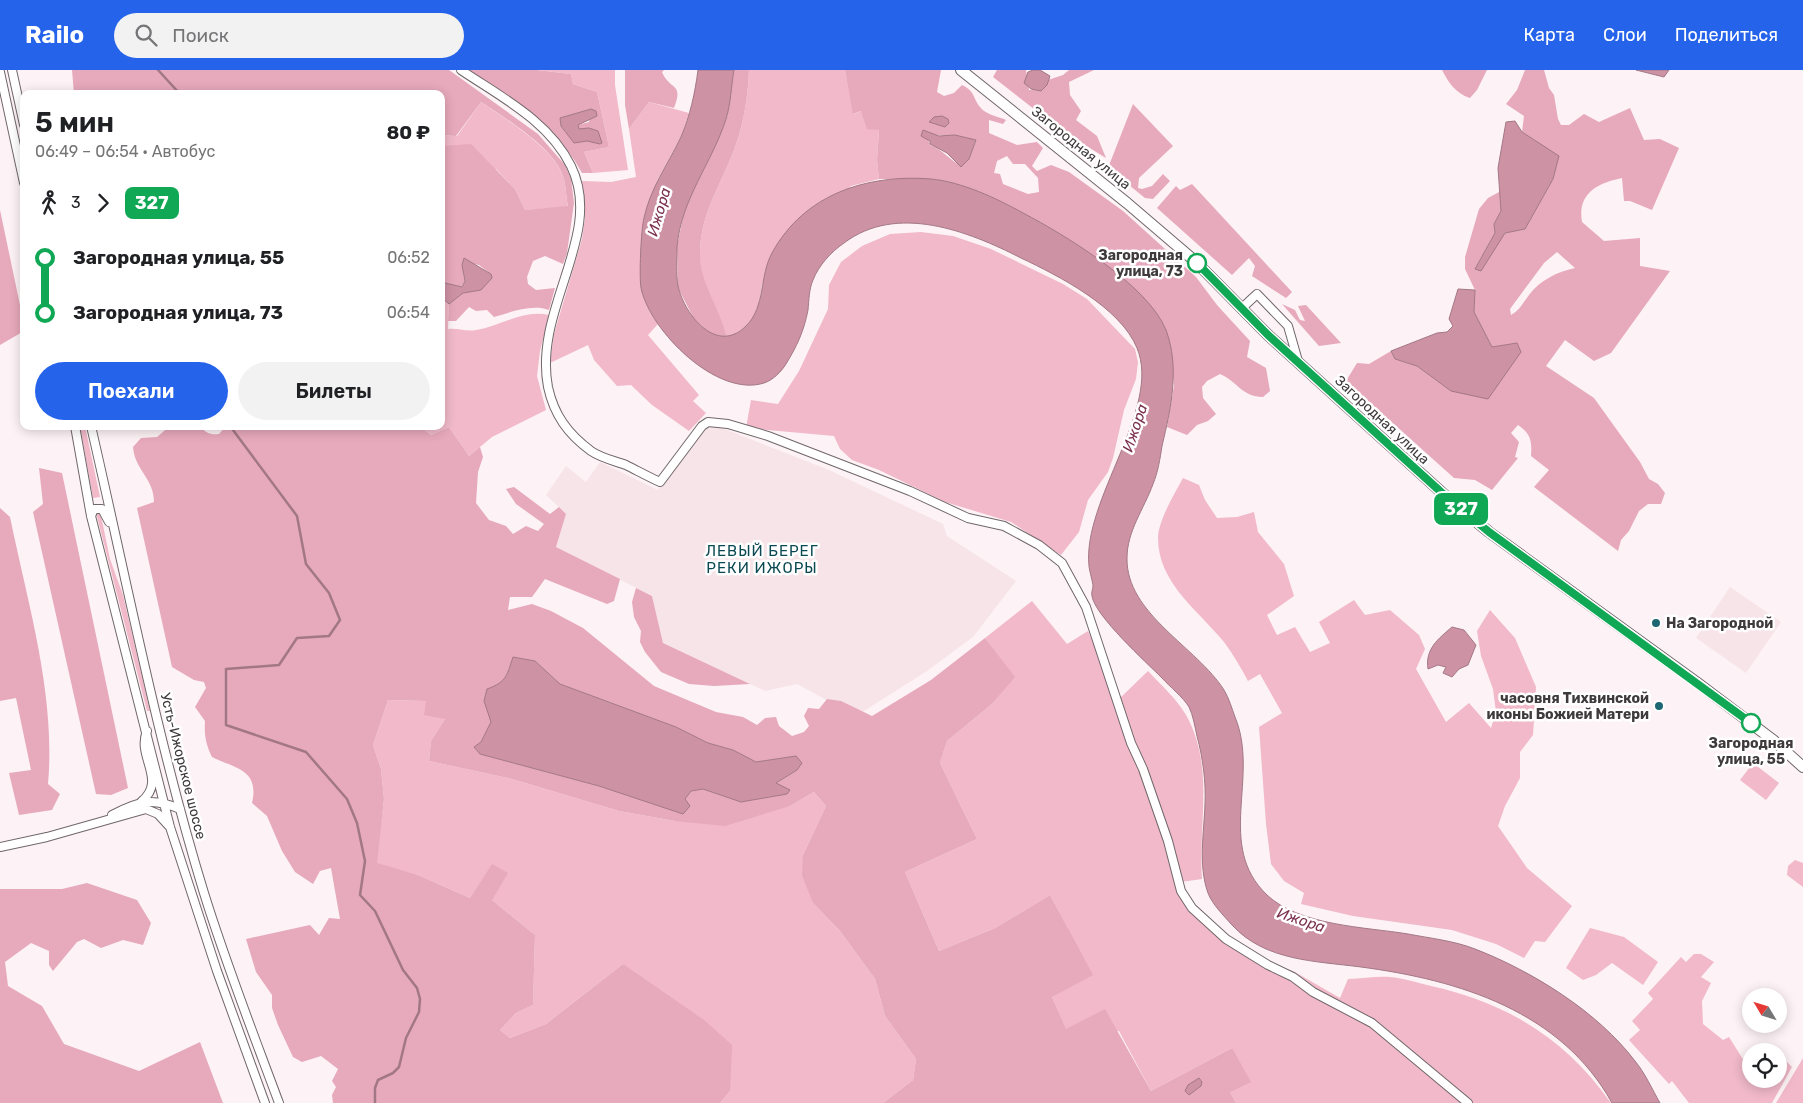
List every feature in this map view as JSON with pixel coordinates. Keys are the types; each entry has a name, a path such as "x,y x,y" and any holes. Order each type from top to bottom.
{"main road":[{"name":"Загородная улица","path":"961,70 1128,203 1196,262 1298,362 1403,459 1473,518 1773,740 1803,768"}],"street":[{"path":"12,70 20,107"},
{"path":"461,70 522,111 544,130 571,165 578,186 581,207 577,239 552,315 545,356 546,377 554,410 569,431 593,452 660,482 702,426 708,422 728,424 768,436 910,490 968,518 1004,526 1039,545 1062,563 1086,607 1131,743 1143,769 1168,841 1181,891 1192,908 1226,939 1268,965 1293,977 1313,992 1372,1023 1468,1103"},
{"path":"0,72 20,164"},
{"path":"1242,308 1257,294 1288,326 1298,362"},
{"name":"Усть-Ижорское шоссе","path":"76,430 91,516 170,827 217,971 265,1103"},
{"name":"Усть-Ижорское шоссе","path":"92,430 180,809 207,903 279,1103"},
{"path":"91,516 96,508 104,511 111,533 117,541"},
{"name":"Усть-Ижорское шоссе","path":"140,802 149,796 153,784 143,740 147,731"},
{"path":"98,822 140,802 165,803 180,809"},
{"path":"0,847 24,843 146,809 158,814 170,827"}],"shaded area":[{"path":"72,70 449,70 538,134 565,165 571,179 574,203 567,253 563,264 545,256 533,261 527,277 528,284 536,290 555,288 549,310 528,308 494,317 487,310 476,311 469,307 456,321 448,321 449,304 463,293 483,286 491,274 479,265 470,263 463,273 465,281 461,287 445,283 445,146 471,144 515,189 525,210 568,206 565,183 558,165 528,135 481,102 456,136 445,135 445,90 74,90"},
{"path":"466,70 537,70 571,74 573,84 597,92 609,147 584,152 593,173 582,173 560,142 546,128","holes":["591,109 589,122 578,125 579,130 589,128 587,141 574,143 561,126 560,118"]},
{"path":"537,70 615,70 615,85 628,170 593,173 584,152 609,147 597,92 573,84 571,74"},
{"path":"625,70 664,70 662,72 665,78 677,90 677,100 674,108 649,102 629,129 625,105"},
{"path":"734,70 749,70 744,113 736,145 706,215 700,255 703,276 727,338 711,335 694,319 678,288 677,246 686,203 727,117"},
{"path":"749,70 845,70 854,114 861,111 879,129 877,160 879,179 851,186 762,284 758,310 744,329 727,338 703,276 700,255 701,241 706,215 739,135 746,102"},
{"path":"845,70 941,70 937,92 944,96 954,93 962,85 972,92 982,110 1006,120 1003,124 989,120 989,133 1017,145 1037,142 1043,148 1032,166 1037,171 1051,165 1069,172 1123,211 1196,277 1217,305 1250,341 1247,357 1266,368 1270,391 1263,397 1250,394 1220,374 1207,381 1202,387 1203,398 1216,414 1208,421 1197,425 1187,435 1167,427 1174,386 1171,349 1013,208 970,189 934,179 879,179 877,160 879,130 867,129 861,111 853,114","holes":["931,134 964,138 976,141 969,159 961,166 930,145 928,139","1007,156 1013,164 1025,164 1038,178 1039,192 1028,194 1003,184 1000,174 994,173 997,161"]},
{"path":"997,70 1026,70 1029,90 1039,90 1048,80 1063,75 1069,70 1094,70 1069,82 1070,95 1081,111 1076,120 1097,136 1106,158 1062,131 993,77"},
{"path":"1442,70 1487,70 1477,90 1470,98 1453,87"},
{"path":"1525,70 1544,70 1549,88 1554,95 1558,119 1561,125 1569,125 1584,114 1599,122 1630,108 1644,140 1660,139 1679,148 1652,210 1630,201 1624,201 1622,178 1604,183 1591,191 1586,197 1581,212 1582,222 1604,241 1640,238 1640,266 1670,271 1611,353 1594,361 1565,340 1546,366 1594,398 1640,462 1649,479 1658,484 1665,493 1661,504 1648,504 1639,511 1629,531 1621,540 1618,551 1534,487 1549,470 1531,456 1530,438 1518,425 1511,433 1519,442 1515,457 1518,458 1492,490 1475,480 1454,478 1346,381 1357,363 1369,364 1391,351 1395,359 1417,366 1451,391 1517,343 1492,347 1474,312 1475,290 1465,269 1465,257 1479,209 1488,198 1501,191 1501,211 1494,224 1495,233 1475,269 1505,233 1525,229 1553,179 1536,141 1522,132 1524,116 1506,104 1517,90","holes":["1557,252 1575,268 1555,274 1544,281 1533,290 1519,309 1511,315 1510,309 1544,263"]},
{"path":"481,102 527,134 558,165 565,183 568,207 525,210 515,189 496,169 445,175 445,135 457,136"},
{"path":"649,102 689,113 682,135 658,179 644,218 641,288 658,324 648,335 699,395 693,401 706,413 689,431 652,405 631,385 617,386 594,360 588,345 550,363 554,334 582,239 585,219 582,181 611,182 636,177 629,129"},
{"path":"1133,104 1173,146 1139,178 1138,188 1142,189 1152,186 1163,174 1170,181 1153,199 1145,198 1108,168"},
{"path":"1192,184 1292,292 1286,298 1252,276 1255,266 1249,258 1232,275 1157,208 1176,186 1180,190"},
{"path":"0,210 20,305 20,333 0,345"},
{"path":"921,232 953,236 991,249 1063,284 1087,299 1135,349 1138,362 1136,379 1124,410 1108,472 1088,500 1079,532 1061,555 1011,522 945,502 879,470 852,460 840,449 834,436 746,428 751,400 778,404 799,371 828,309 829,285 841,262 862,246 890,234"},
{"path":"445,300 449,304 448,329 469,331 530,314 549,315 540,351 537,376 546,410 492,437 469,456 449,427 445,429"},
{"path":"1282,304 1295,310 1300,320 1305,321 1298,306 1306,305 1341,343 1319,346"},
{"path":"712,424 829,470 943,524 947,536 1016,581 973,637 927,671 856,716 797,684 765,691 663,643 652,596 556,547 566,514 546,495 566,466 586,482 600,462 658,490 703,428"},
{"path":"449,427 469,456 480,447 483,457 478,472 476,503 489,520 506,526 513,534 526,526 538,531 544,524 516,504 506,489 514,487 550,514 559,507 566,514 556,547 620,579 614,601 607,604 545,579 532,597 510,597 508,610 532,604 551,611 583,628 654,686 716,712 743,717 757,725 765,718 776,717 779,726 792,736 804,732 809,726 804,716 808,708 819,709 827,699 841,701 872,716 931,680 985,638 1015,677 992,704 947,741 940,763 977,839 905,872 939,951 995,928 1050,895 1093,975 1052,997 1066,1029 1105,1009 1151,1091 1232,1048 1251,1082 1230,1092 1236,1103 883,1103 913,1080 916,1059 885,1016 875,979 840,931 813,903 802,875 803,855 826,806 814,792 790,806 725,826 675,821 619,811 512,779 429,761 431,741 445,719 424,715 426,701 388,700 373,745 381,769 384,799 377,863 418,875 470,898 492,864 508,873 492,900 535,935 533,1005 516,1013 500,1030 510,1038 546,1024 623,964 704,1020 732,1045 730,1091 720,1103 333,1103 332,1095 336,1087 332,1081 338,1069 321,1056 302,1062 293,1057 272,1008 272,995 256,972 246,939 310,925 319,935 329,918 340,919 331,868 320,871 313,884 295,872 282,851 267,816 252,803 252,783 249,776 236,767 212,757 206,740 205,721 195,707 206,688 204,682 194,680 172,667 137,508 154,502 151,487 134,455 133,447 141,438 157,437 165,430 204,430 211,434 219,434 222,430 425,430 431,435","holes":["514,657 535,661 560,684 676,727 708,743 733,750 756,762 796,756 797,770 775,784 787,794 741,802 703,789 691,791 685,799 683,814 599,786 480,754 474,747 481,742 492,722 484,701 505,679"]},
{"path":"81,430 86,430 100,497 93,498"},
{"path":"425,430 442,430 431,435"},
{"path":"39,468 62,473 128,788 111,795 96,794 33,512 43,504"},
{"path":"1183,478 1199,485 1205,500 1217,518 1237,517 1254,512 1258,532 1284,564 1294,596 1267,615 1277,635 1295,627 1310,652 1330,643 1319,622 1354,600 1365,615 1390,610 1419,635 1425,649 1416,669 1446,722 1469,703 1491,728 1496,712 1493,689 1481,656 1477,631 1490,610 1515,638 1536,687 1533,735 1520,752 1520,778 1505,806 1498,826 1527,868 1572,906 1545,942 1535,941 1524,958 1496,944 1452,930 1353,916 1301,904 1304,893 1284,881 1271,864 1259,727 1282,713 1260,674 1248,681 1224,642 1181,595 1165,569 1160,554 1159,531 1168,507"},
{"path":"96,504 99,506 110,559 123,595 150,711 147,711 95,509"},
{"path":"0,508 10,517 39,650 48,717 48,784 60,794 52,810 19,815 9,773 31,770 16,698 0,701"},
{"path":"1730,587 1781,622 1746,673 1696,638"},
{"path":"636,588 652,596 663,643 750,684 714,686 689,684 661,672 645,652 640,642 641,631 634,617 632,602"},
{"path":"1032,601 1067,644 1088,631 1119,699 1148,671 1173,697 1186,715 1195,735 1203,775 1202,879 1181,882 1192,913 1256,959 1293,971 1340,998 1348,979 1390,977 1459,993 1485,1002 1532,1026 1554,1042 1593,1080 1611,1103 1236,1103 1230,1092 1232,1048 1151,1091 1119,1031 1066,1030 1052,997 1068,929 1050,895 995,928 939,951 905,872 977,839 940,763 947,741 992,704 1014,677 985,638"},
{"path":"388,700 427,701 445,719 431,741 429,761 512,779 619,811 675,821 790,806 814,792 826,806 803,855 813,903 840,931 875,979 885,1016 916,1059 913,1080 883,1103 720,1103 730,1091 623,964 546,1024 510,1038 500,1030 516,1013 533,1005 535,935 492,900 492,865 470,898 418,875 376,864 384,799 381,769 373,745"},
{"path":"1753,763 1779,783 1766,800 1740,780"},
{"path":"1795,860 1803,863 1803,887 1787,875 1788,866"},
{"path":"87,883 137,900 151,923 143,945 123,940 101,948 84,939 77,942 53,971 49,965 49,951 31,943 5,962 8,986 42,1006 64,1044 139,1071 200,1042 223,1103 0,1103 0,889 62,889"},
{"path":"1590,928 1624,937 1658,962 1643,985 1612,963 1596,975 1583,980 1566,968"},
{"path":"1694,954 1701,954 1714,962 1701,977 1711,983 1702,1001 1703,1024 1723,1040 1729,1037 1742,1058 1742,1088 1780,1088 1772,1103 1689,1103 1672,1081 1669,1084 1629,1040 1640,1030 1632,1021 1653,999 1648,993 1681,957 1686,962"},
{"path":"1803,1058 1803,1103 1776,1103 1785,1088 1787,1088 1787,1085"},
{"path":"1787,1062 1792,1067 1787,1076"}],"water":[{"name":"Ижора","path":"698,70 734,70 726,119 684,213 677,247 678,286 682,298 695,319 714,334 724,336 735,334 746,326 757,310 765,272 772,253 785,233 801,216 819,202 840,192 884,180 907,178 931,179 955,183 990,196 1061,234 1124,279 1156,313 1166,330 1173,359 1171,403 1158,470 1133,529 1128,548 1127,558 1130,578 1138,596 1150,613 1212,674 1229,700 1241,740 1243,763 1241,833 1244,855 1252,875 1267,895 1297,913 1334,924 1408,934 1459,944 1497,958 1541,981 1583,1010 1620,1043 1642,1071 1660,1103 1612,1103 1591,1071 1565,1045 1536,1023 1504,1005 1470,991 1434,981 1361,967 1309,961 1275,953 1245,937 1215,906 1208,893 1203,871 1204,778 1201,753 1190,710 1180,696 1111,627 1095,605 1092,596 1093,586 1089,566 1090,540 1097,513 1131,426 1139,398 1142,372 1137,348 1129,333 1103,306 1053,274 1000,248 956,231 932,225 909,223 887,225 865,231 844,243 830,255 822,264 812,283 808,310 797,345 782,370 767,382 746,385 726,381 707,371 671,341 657,323 647,305 641,288 642,232 650,197 681,137 687,121 694,96"},
{"path":"1040,70 1050,76 1047,85 1041,91 1031,89 1024,83 1028,72"},
{"path":"1636,70 1669,70 1664,77"},
{"path":"591,109 596,111 597,116 578,125 579,129 589,128 598,131 602,143 587,141 574,143 561,126 560,118"},
{"path":"942,116 948,119 949,123 945,127 929,122 934,117"},
{"path":"1515,121 1522,132 1559,156 1553,179 1525,229 1505,233 1481,271 1475,269 1495,233 1494,224 1501,211 1498,168 1506,122"},
{"path":"923,130 939,136 955,135 976,140 969,159 961,167 947,153 930,144 930,141 921,136"},
{"path":"464,258 491,274 492,278 481,290 463,293 449,304 445,300 445,283 462,287 465,281 462,265"},
{"path":"1458,289 1475,290 1474,312 1492,347 1517,343 1521,352 1488,399 1451,391 1417,366 1395,359 1391,351 1437,333 1447,332 1453,326 1449,319"},
{"path":"1452,627 1464,630 1476,645 1468,665 1459,669 1452,677 1443,673 1446,667 1438,665 1428,669 1428,662 1434,645"},
{"path":"513,657 535,661 560,684 676,727 708,743 733,750 756,762 796,756 802,763 797,770 776,783 790,790 787,794 741,802 703,789 691,791 685,799 690,806 683,814 599,786 480,754 474,747 481,742 491,722 484,701 487,689 502,681"},
{"path":"1199,1078 1202,1082 1201,1086 1189,1095 1185,1091 1188,1085"}],"waterway":[{"path":"158,70 176,90"},
{"path":"233,430 297,516 306,564 329,593 340,620 329,636 297,638 279,665 226,669 226,725 306,752 347,799 357,823 365,861 360,895 375,911 403,970 417,988 420,999 419,1012 406,1038 399,1067 393,1073 378,1080 375,1088 375,1103"}],"bus line":[{"name":"327","path":"1197,263 1268,335 1403,459 1489,532 1751,723"}],"place":[{"name":"Загородная улица, 73","path":"1197,263"},
{"name":"На Загородной","path":"1656,623"},
{"name":"часовня Тихвинской иконы Божией Матери","path":"1659,706"},
{"name":"Загородная улица, 55","path":"1751,723"}],"district":[{"name":"ЛЕВЫЙ БЕРЕГ РЕКИ ИЖОРЫ","path":"762,560"}]}
